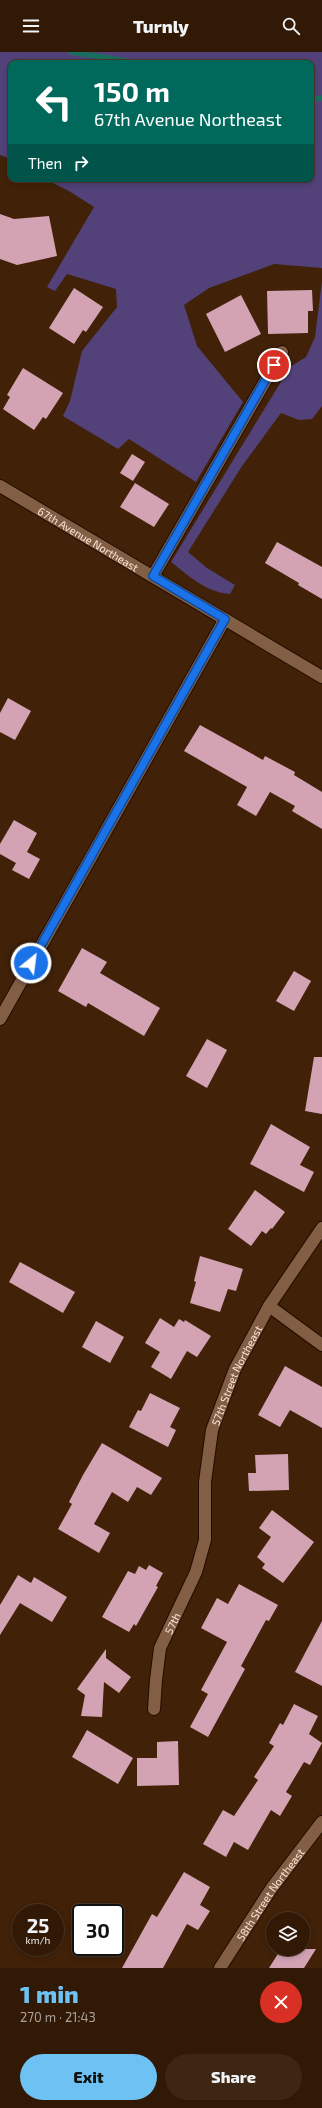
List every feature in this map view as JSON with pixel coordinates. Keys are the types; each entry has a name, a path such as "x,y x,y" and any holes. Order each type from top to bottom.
{"street":[{"path":"153,576 282,352"},
{"name":"67th Avenue Northeast","path":"0,486 322,677"},
{"path":"0,1018 225,619"},
{"name":"57th Street Northeast","path":"205,1540 205,1482 212,1430 235,1369 269,1306 322,1228"},
{"path":"269,1306 322,1345"},
{"name":"57th","path":"154,1709 160,1648 196,1572 205,1540"},
{"name":"58th Street Northeast","path":"220,1968 271,1889 322,1822"}],"shaded area":[{"path":"0,52 322,52 322,268 274,264 209,288 184,305 197,346 243,402 196,482 129,439 118,449 63,416 70,401 82,351 117,307 116,289 67,274 55,291 47,287 94,207 69,191 51,182 314,182 314,60 8,60 8,158 0,155"},
{"path":"322,281 322,406 312,419 299,420 281,413 242,466 188,552 207,568 235,585 230,594 221,593 199,583 171,562 290,367 306,357 315,337"}],"building":[{"path":"0,214 14,219 49,216 57,256 17,265 0,259"},
{"path":"74,288 103,307 86,332 83,330 74,344 49,328"},
{"path":"312,290 313,311 308,311 308,333 268,334 267,291"},
{"path":"241,295 261,334 225,352 206,314"},
{"path":"23,368 63,393 46,419 43,417 34,430 3,409 10,397 7,395"},
{"path":"132,454 145,462 133,481 120,473"},
{"path":"135,483 169,504 154,527 120,507"},
{"path":"277,542 322,567 322,599 298,585 299,583 265,563"},
{"path":"8,698 31,711 15,740 0,732 0,713"},
{"path":"200,725 263,760 265,756 295,772 294,775 322,792 322,829 292,811 295,806 270,792 256,816 237,805 247,787 184,751"},
{"path":"14,820 37,833 27,852 40,859 29,879 12,870 16,863 0,854 0,844"},
{"path":"82,948 107,962 100,973 160,1008 144,1036 88,1003 86,1007 58,991"},
{"path":"294,971 311,981 294,1011 276,1001"},
{"path":"207,1039 227,1050 207,1088 186,1076"},
{"path":"314,1057 322,1057 322,1114 305,1111"},
{"path":"271,1124 310,1147 300,1165 314,1172 304,1192 250,1164"},
{"path":"255,1190 285,1212 272,1229 271,1228 266,1234 262,1231 251,1246 228,1229"},
{"path":"200,1256 243,1269 236,1291 228,1289 220,1312 190,1303 196,1282 194,1281"},
{"path":"20,1262 75,1292 63,1313 9,1282"},
{"path":"160,1318 174,1327 179,1319 184,1322 185,1320 211,1336 197,1357 187,1351 171,1379 151,1367 160,1352 145,1343"},
{"path":"96,1321 124,1337 110,1363 82,1347"},
{"path":"285,1366 322,1387 322,1428 290,1410 280,1427 258,1415"},
{"path":"150,1393 180,1408 170,1427 176,1430 168,1447 129,1427 138,1410 141,1411"},
{"path":"102,1443 162,1478 151,1495 137,1487 128,1502 112,1492 94,1524 110,1533 99,1553 58,1529 72,1504 69,1502"},
{"path":"288,1454 289,1490 249,1491 248,1473 256,1473 255,1455"},
{"path":"272,1510 314,1542 283,1583 262,1568 265,1564 257,1557 271,1537 259,1528"},
{"path":"149,1565 163,1573 156,1586 158,1587 136,1626 134,1624 129,1632 102,1617 128,1571 135,1574 139,1566 146,1570"},
{"path":"18,1575 31,1583 34,1577 67,1597 52,1622 20,1603 0,1635 0,1605"},
{"path":"239,1584 278,1605 269,1621 266,1620 241,1666 245,1669 208,1737 190,1727 208,1694 201,1690 227,1642 201,1628 217,1598 228,1604"},
{"path":"322,1621 322,1686 295,1672"},
{"path":"106,1649 106,1658 131,1677 119,1693 104,1682 102,1717 81,1716 85,1695 77,1689"},
{"path":"294,1704 318,1716 309,1734 322,1743 310,1765 304,1762 286,1792 292,1796 280,1816 271,1810 248,1850 234,1842 226,1857 203,1844 223,1810 234,1816 258,1780 254,1777 274,1746 269,1743 280,1723 283,1725"},
{"path":"87,1730 133,1758 118,1784 72,1757"},
{"path":"178,1741 179,1785 137,1786 137,1758 157,1758 157,1742"},
{"path":"184,1872 210,1887 200,1905 210,1911 198,1930 187,1924 163,1968 122,1968 152,1914 157,1917"},
{"path":"310,1949 316,1949 304,1968 269,1968 277,1956 310,1956"}],"waterway":[{"path":"71,52 120,60"},
{"path":"314,99 322,98"}],"route":[{"path":"31,963 225,619 153,576 274,365"}]}
